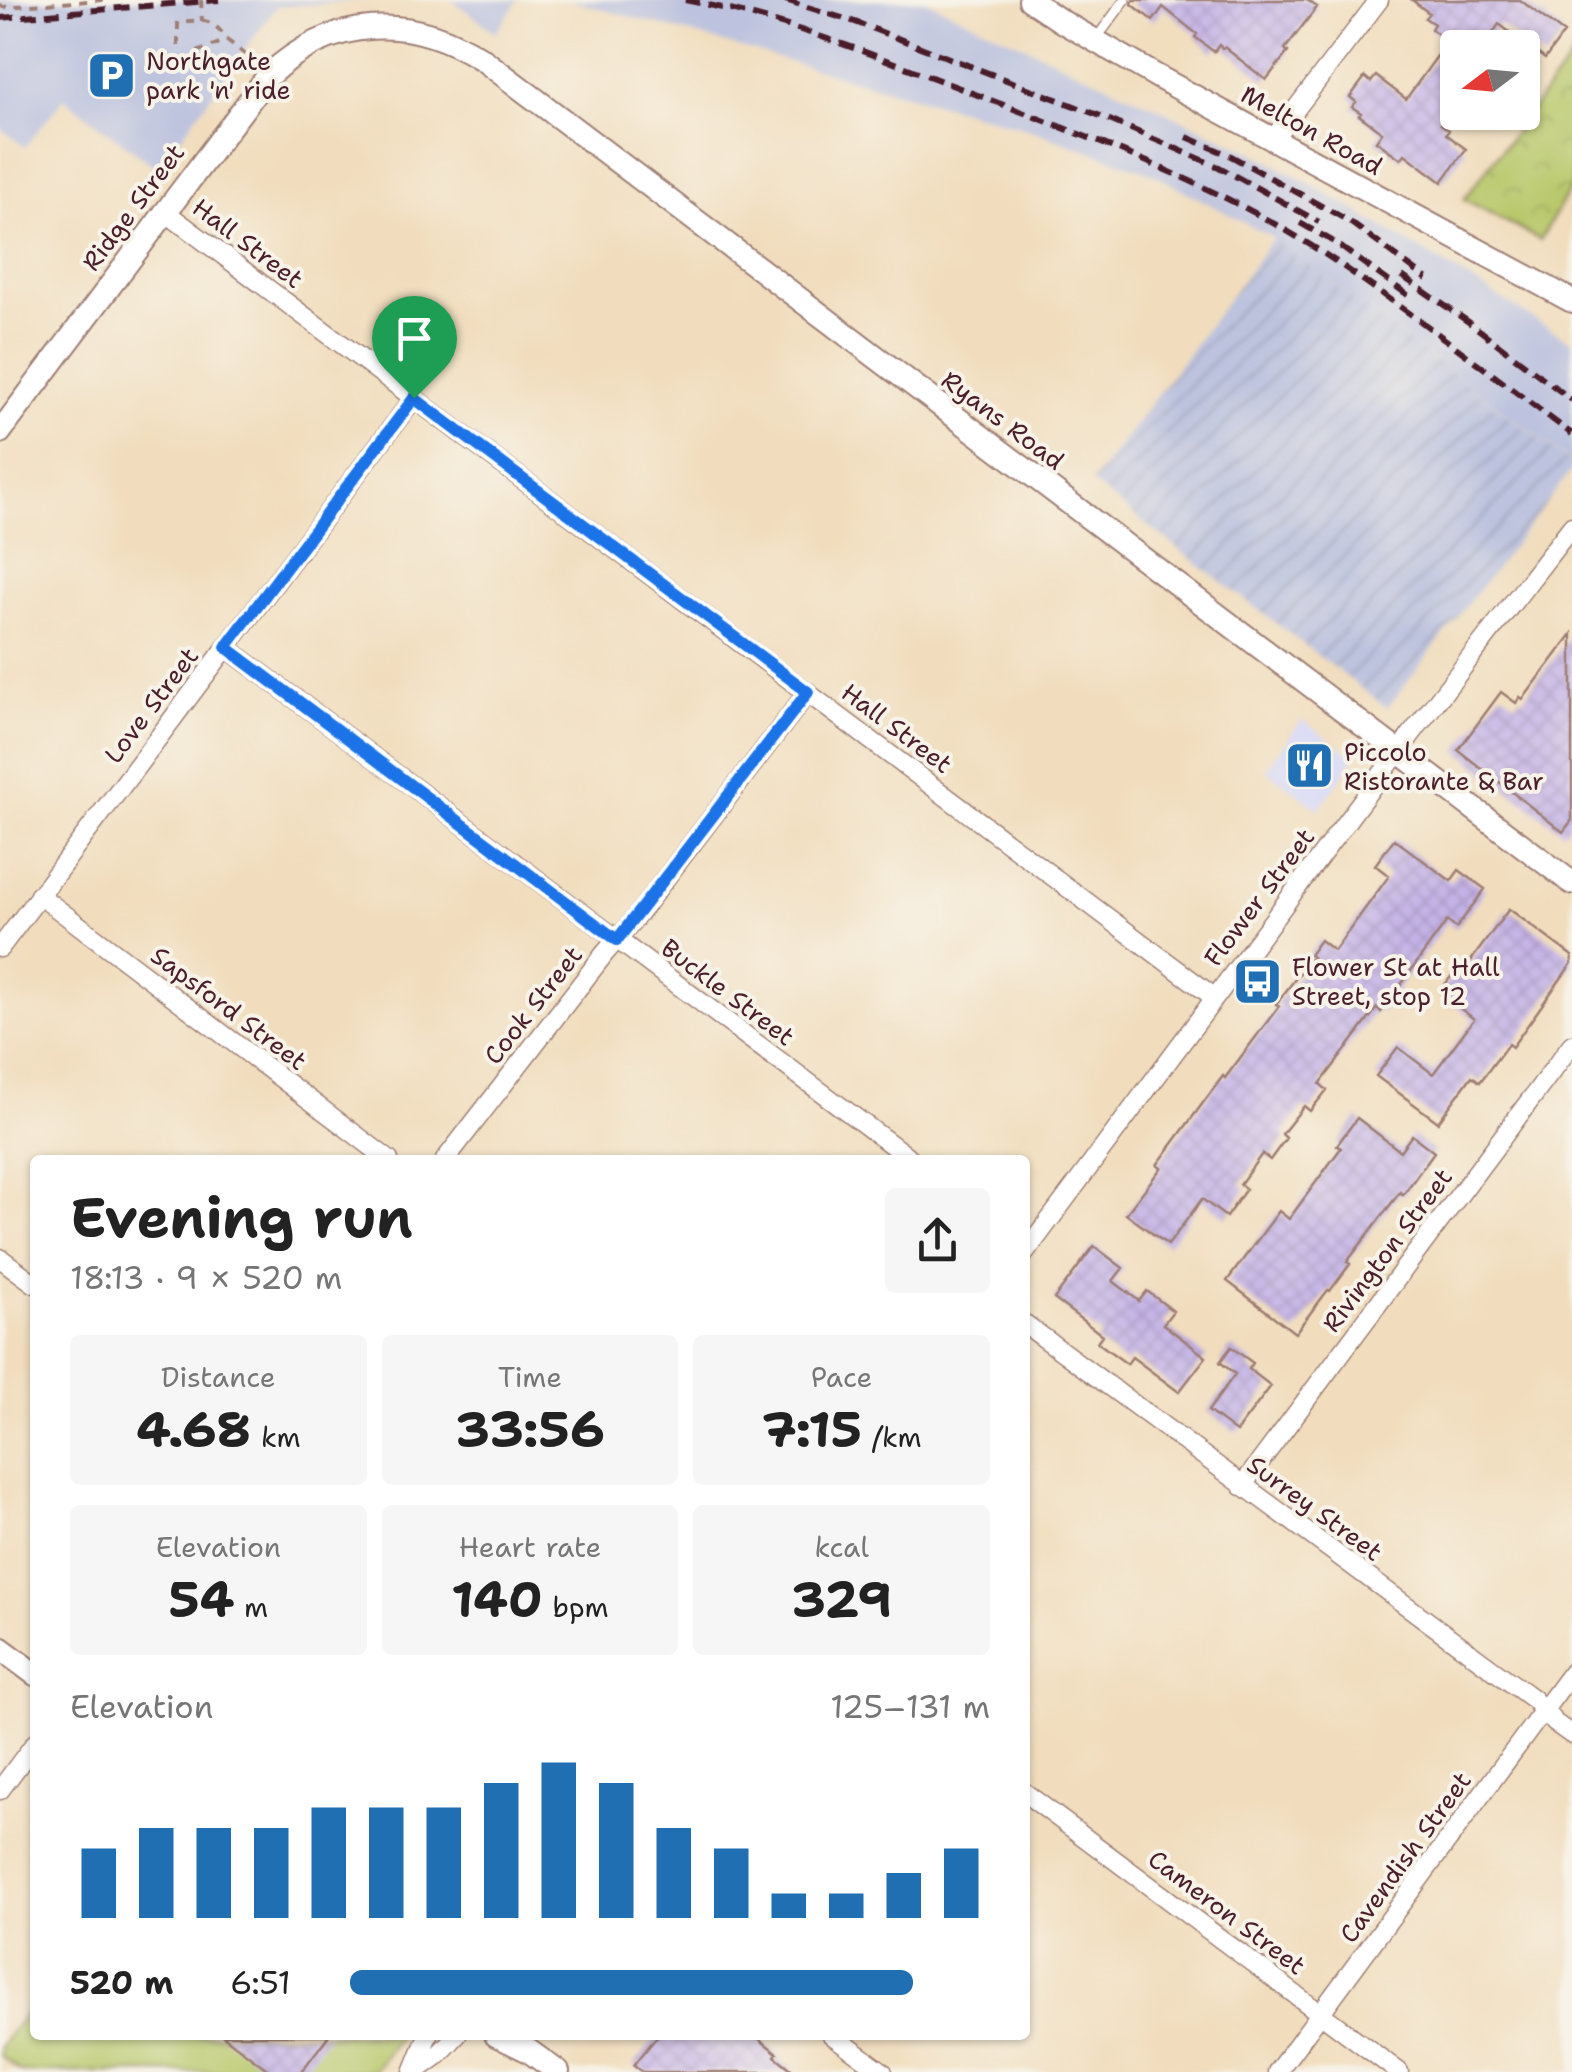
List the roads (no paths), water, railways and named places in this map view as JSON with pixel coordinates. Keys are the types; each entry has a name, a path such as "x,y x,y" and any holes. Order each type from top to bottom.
{"street":[{"name":"Melton Road","path":"1030,0 1095,41 1572,301"},
{"path":"1273,139 1379,0"},
{"name":"Ridge Street","path":"0,432 268,76 305,48 334,36 389,27"},
{"name":"Ryans Road","path":"389,27 445,38 482,60 1572,883"},
{"name":"Hall Street","path":"164,212 1215,998"},
{"name":"Love Street","path":"0,948 414,398"},
{"name":"Flower Street","path":"1030,1243 1572,526"},
{"name":"Buckle Street","path":"226,647 905,1155"},
{"name":"Cook Street","path":"449,1155 808,692"},
{"name":"Sapsford Street","path":"38,895 381,1155"},
{"name":"Rivington Street","path":"1242,1486 1572,1044"},
{"path":"0,1258 30,1280"},
{"name":"Surrey Street","path":"1030,1328 1533,1699 1572,1735"},
{"path":"0,1648 30,1670"},
{"name":"Cavendish Street","path":"1277,2072 1572,1672"},
{"path":"0,1790 30,1750"},
{"name":"Cameron Street","path":"1030,1796 1399,2072"},
{"path":"414,2072 426,2040"},
{"path":"414,2072 453,2040"},
{"path":"839,2040 883,2072"},
{"path":"524,2043 558,2072"}],"lane":[{"path":"1095,41 1125,0"}],"railway":[{"path":"0,18 219,0"},
{"path":"685,0 801,30 876,56 1075,132 1204,187 1326,255 1572,434"},
{"path":"785,0 855,22 1098,115 1219,167 1319,222"},
{"path":"1187,137 1231,156 1347,220 1427,279"},
{"path":"1300,223 1334,242 1412,298"},
{"path":"1402,276 1572,400"}],"place":[{"name":"Northgate park 'n' ride","path":"111,75"},
{"name":"Piccolo Ristorante & Bar","path":"1309,766"},
{"name":"Flower St at Hall Street, stop 12","path":"1257,981"}]}
